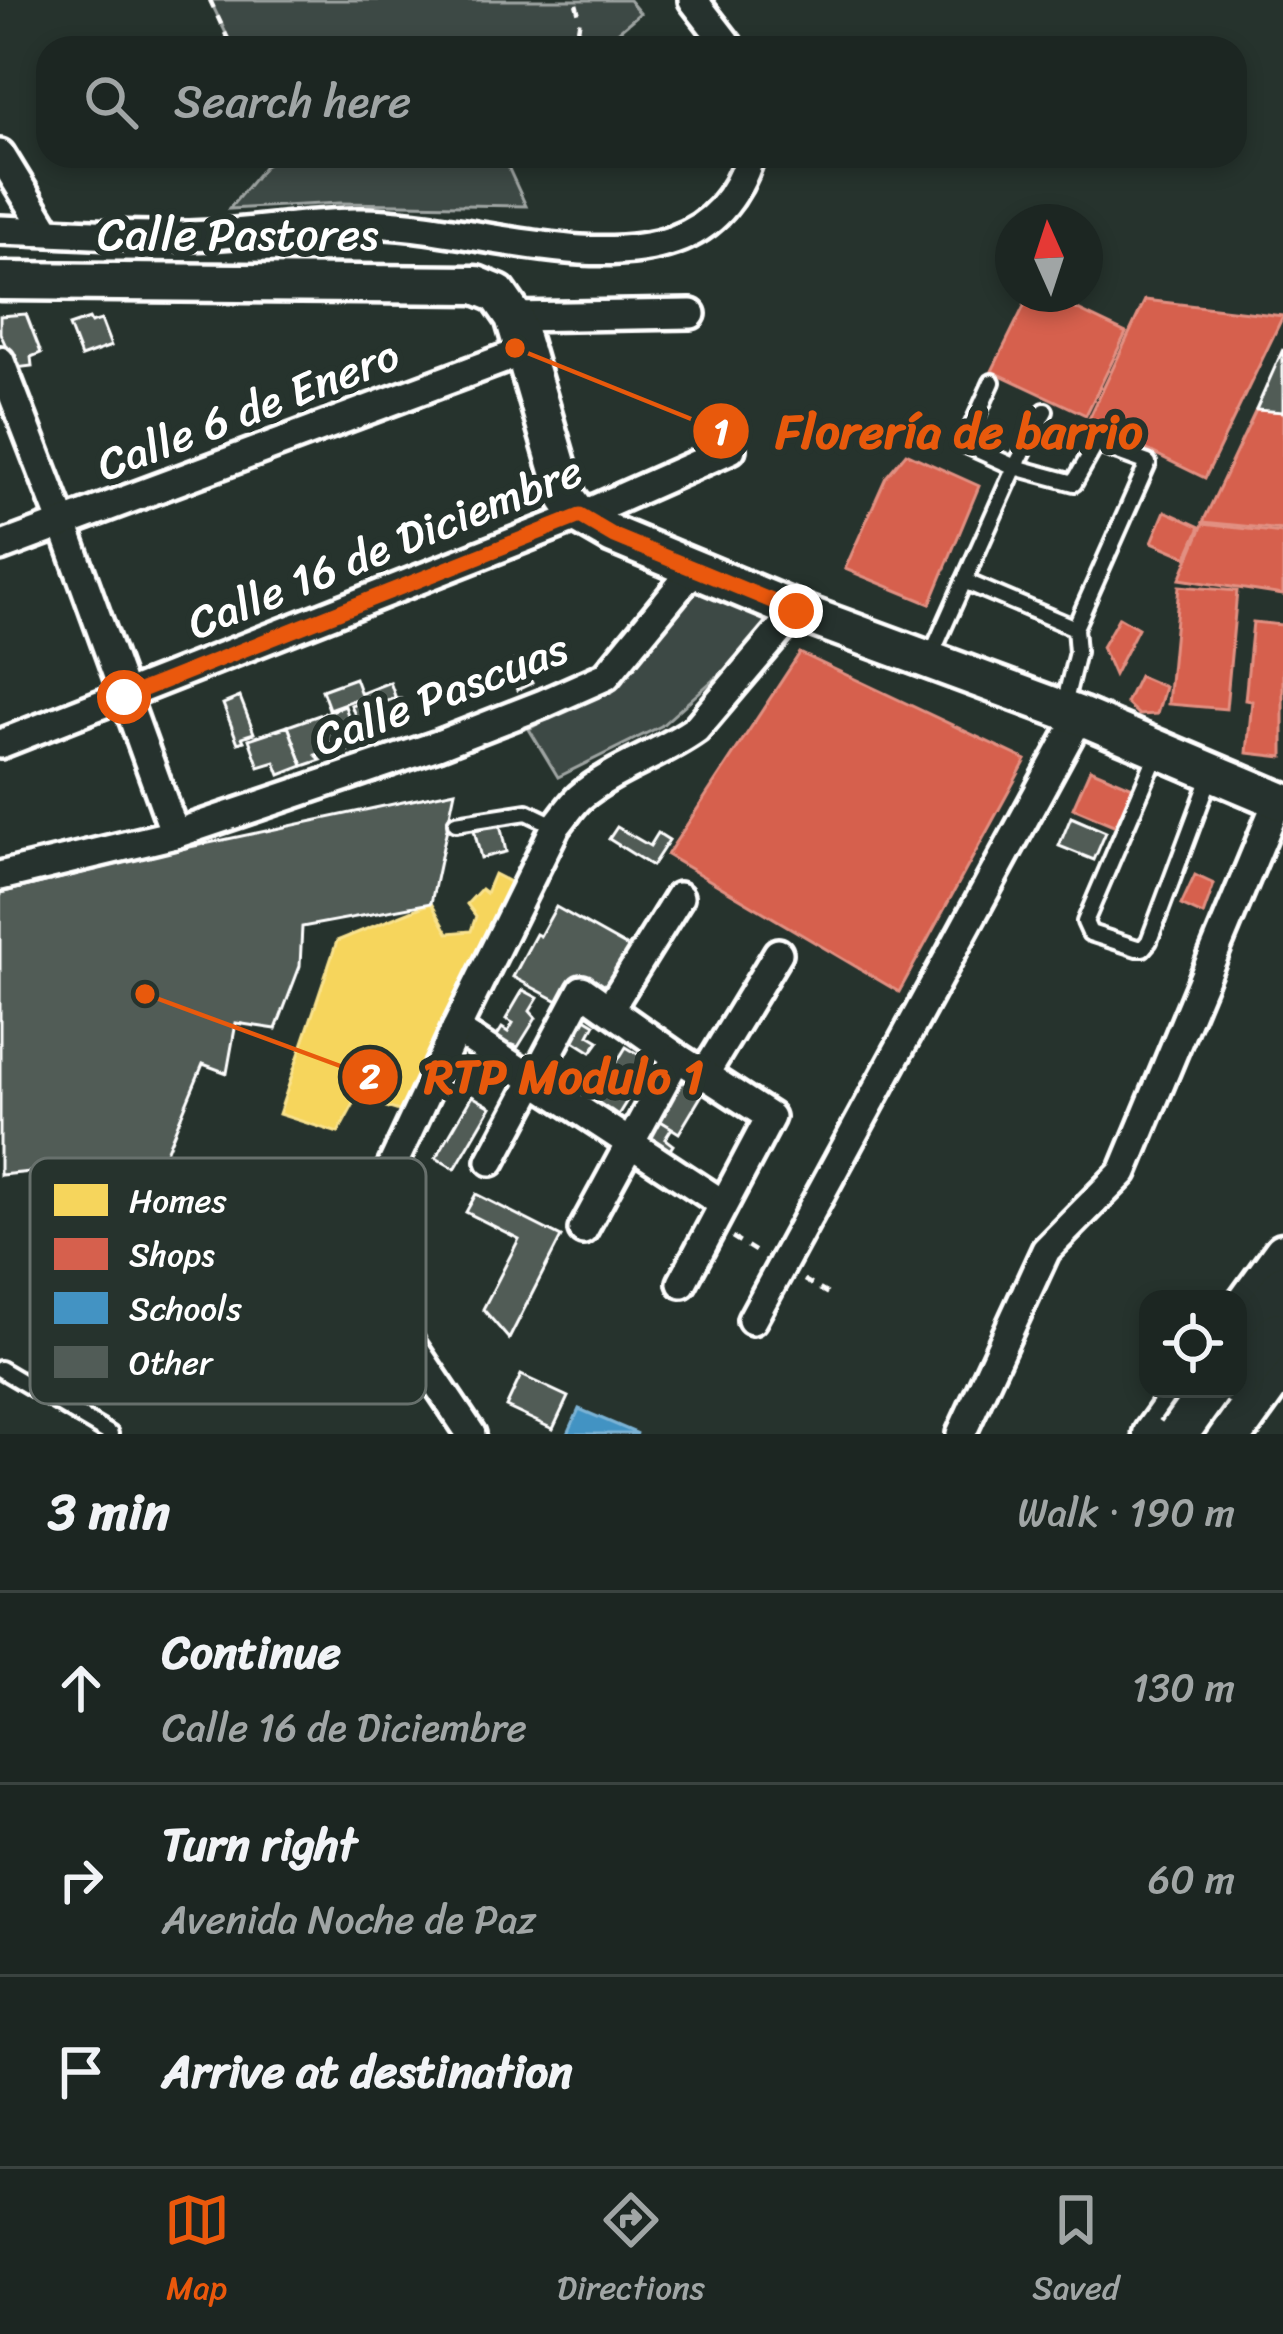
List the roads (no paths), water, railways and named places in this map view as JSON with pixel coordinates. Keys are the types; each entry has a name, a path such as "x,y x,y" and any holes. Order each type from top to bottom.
{"main road":[{"path":"1247,1336 1283,1286"},
{"path":"1247,1373 1283,1324"},
{"path":"1166,1433 1201,1398"},
{"path":"1203,1434 1229,1398"}],"street":[{"path":"693,0 721,36"},
{"path":"0,154 47,231"},
{"path":"0,230 206,235 356,223 413,226 581,250 632,250 676,240 712,218 740,186 746,168"},
{"name":"Calle Pastores","path":"0,281 476,285 498,294 520,334"},
{"name":"Calle 6 de Enero","path":"0,547 520,334 691,314"},
{"path":"520,334 567,498 580,516 614,536 796,611 1072,713 1280,801 1123,1172 1046,1250 961,1434"},
{"path":"0,362 175,834"},
{"name":"Calle 16 de Diciembre","path":"0,744 580,516 731,449"},
{"name":"Calle Pascuas","path":"0,876 175,834 438,745 543,704 606,676 694,569"},
{"path":"396,1158 556,826 578,799 601,782 696,729 796,611"},
{"path":"752,1320 1072,713"},
{"path":"610,1008 679,897"},
{"path":"704,1075 778,953"},
{"path":"491,1161 582,990 770,1117 682,1283"},
{"path":"456,1029 630,1145 717,1215"},
{"path":"584,1230 677,1057"},
{"path":"1247,1302 1283,1252"},
{"path":"1235,1434 1283,1367"},
{"path":"426,1368 470,1434"},
{"path":"1166,1433 1180,1398"}],"lane":[{"path":"992,382 964,444 1015,467 1074,483 1096,444 1148,464 1075,628 1072,713"},
{"path":"928,660 1045,411"},
{"path":"964,581 1075,628"},
{"path":"1159,749 1085,922 1090,934 1137,948 1149,941 1212,772"},
{"path":"456,823 527,812 556,826"},
{"path":"0,1370 30,1387"},
{"path":"58,1404 110,1434"}],"place":[{"name":"Florería de barrio","path":"515,348"},
{"name":"RTP Modulo 1","path":"145,994"}]}
